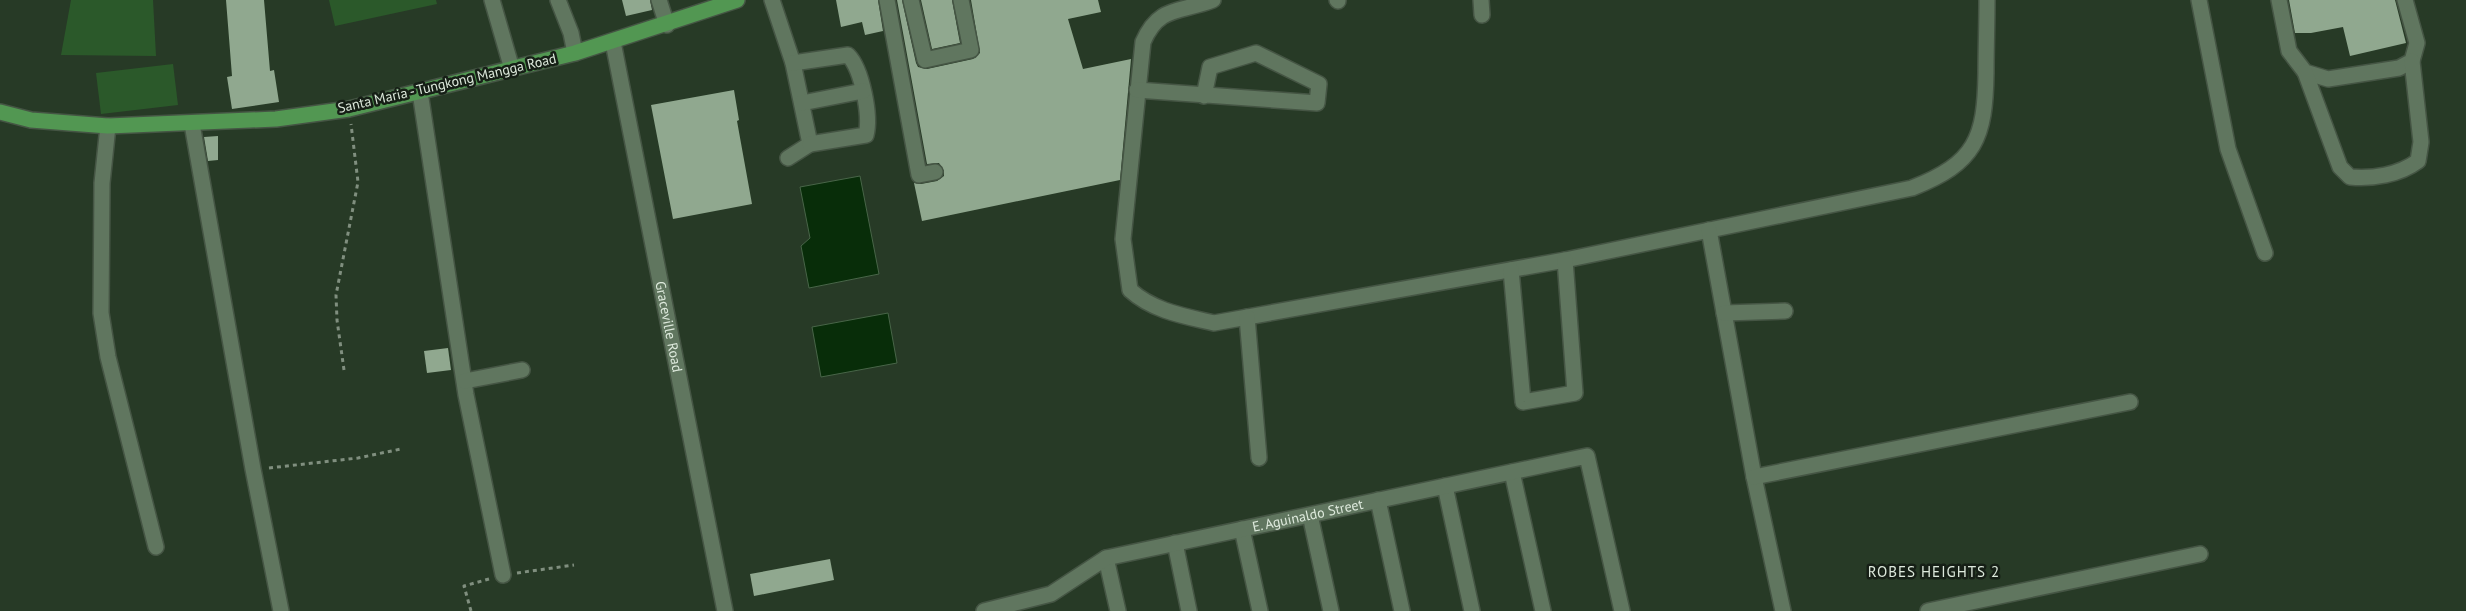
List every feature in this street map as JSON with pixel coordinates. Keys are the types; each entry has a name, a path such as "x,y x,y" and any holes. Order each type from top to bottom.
{"main road":[{"name":"Santa Maria - Tungkong Mangga Road","path":"0,112 30,120 108,126 276,119 349,109 575,53 667,25 737,0"}],"street":[{"path":"492,0 512,69"},
{"path":"558,0 571,33 575,53"},
{"path":"659,0 667,25"},
{"path":"772,0 793,63 810,144"},
{"path":"887,0 919,174 935,172"},
{"path":"911,0 925,60 971,50 961,0"},
{"path":"1213,0 1161,15 1149,27 1143,42 1136,90 1123,239 1130,290 1143,302 1214,323 1565,260 1912,188 1937,178 1961,161 1979,136 1986,110 1987,0"},
{"path":"2199,0 2228,149 2265,253"},
{"path":"2279,0 2289,51 2305,72 2340,167 2350,177 2365,178 2406,170 2418,161 2421,142 2412,61 2417,43 2405,0"},
{"name":"Graceville Road","path":"614,42 725,611"},
{"path":"1136,90 1204,96 1317,102 1319,84 1256,53 1210,68 1204,96"},
{"path":"788,158 810,144 866,135 869,123 855,62 848,55 793,63"},
{"path":"2305,72 2328,79 2399,68 2412,61"},
{"path":"802,103 863,91"},
{"path":"420,92 468,405 504,575"},
{"path":"192,124 253,469 281,611"},
{"path":"108,126 102,183 100,313 108,356 156,547"},
{"path":"1709,230 1754,477 1783,611"},
{"path":"1511,270 1523,402 1575,393 1565,260"},
{"path":"1724,313 1785,310"},
{"path":"1247,317 1258,458"},
{"path":"465,381 522,370"},
{"path":"1754,477 2130,402"},
{"name":"E. Aguinaldo Street","path":"984,611 1040,605 1057,590 1091,566 1106,558 1587,456 1622,611"},
{"path":"1512,472 1543,611"},
{"path":"1445,486 1472,611"},
{"path":"1378,500 1402,611"},
{"path":"1310,515 1331,611"},
{"path":"1242,529 1260,611"},
{"path":"1175,543 1189,611"},
{"path":"1928,611 2200,554"},
{"path":"1106,558 1118,611"}],"path":[{"path":"344,370 337,320 336,295 358,182 349,109"},
{"path":"253,469 327,462 401,449"},
{"path":"471,611 464,586 504,575 574,564"}],"shaded area":[{"path":"71,0 153,0 156,56 61,55"},
{"path":"329,0 436,0 437,4 335,26"},
{"path":"173,64 178,105 101,114 96,73"},
{"path":"860,176 879,274 809,288 801,246 810,238 800,187"},
{"path":"888,313 897,363 821,377 812,327"}],"building":[{"path":"226,0 264,0 270,71 274,70 279,102 232,109 227,77 232,76"},
{"path":"622,0 650,0 652,10 626,16"},
{"path":"836,0 878,0 883,31 865,35 862,22 841,27"},
{"path":"897,0 902,0 916,63 918,67 927,69 973,59 980,53 971,0 1098,0 1101,12 1068,19 1083,69 1131,59 1120,180 922,221 914,183 921,184 937,181 944,176 944,171 939,163 927,164"},
{"path":"921,0 952,0 960,43 932,49"},
{"path":"2289,0 2395,0 2406,43 2350,56 2343,27 2311,33 2295,33"},
{"path":"734,90 739,120 737,121 752,204 673,219 651,105"},
{"path":"218,136 218,160 208,161 204,137"},
{"path":"448,348 451,370 427,373 424,351"},
{"path":"830,559 834,580 754,596 750,574"}],"district":[{"name":"ROBES HEIGHTS 2","path":"1934,572"}]}
